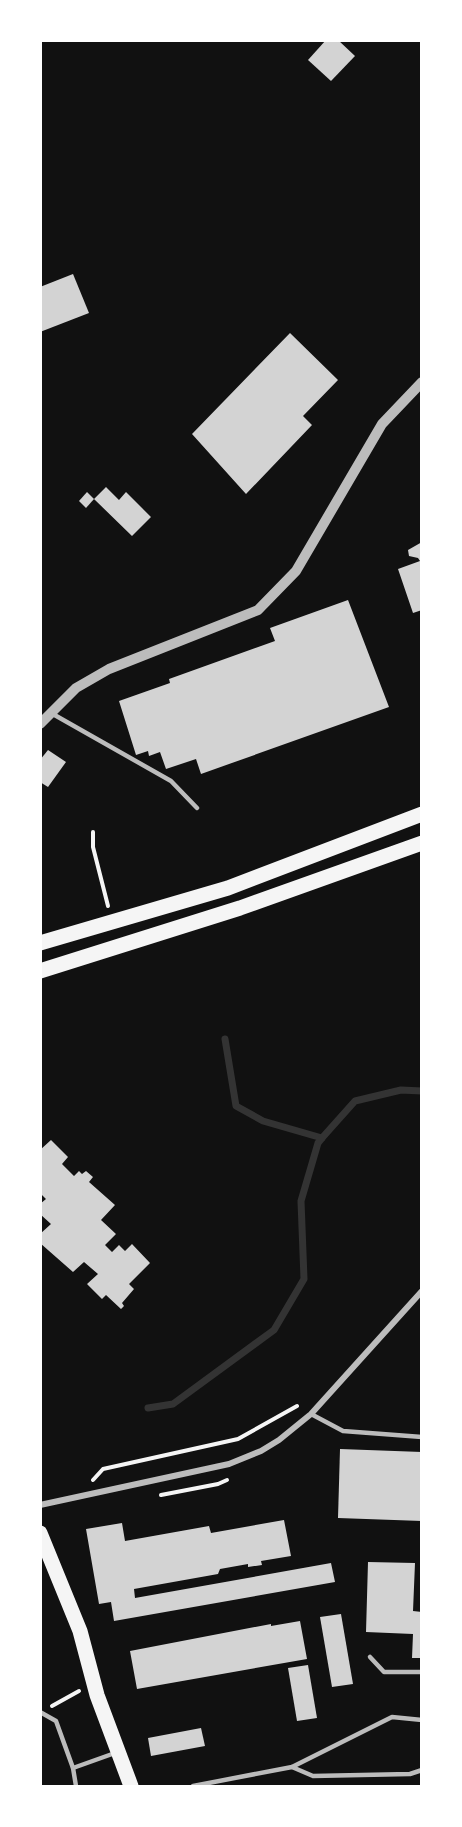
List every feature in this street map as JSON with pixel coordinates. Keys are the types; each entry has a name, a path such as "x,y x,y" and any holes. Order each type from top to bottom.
{"main road":[{"path":"40,944 228,888 422,814"},
{"path":"40,971 240,908 422,843"},
{"path":"40,1533 80,1631 96,1695 131,1786"}],"street":[{"path":"40,724 76,688 109,669 258,610 296,571 382,424 422,382"},
{"path":"40,1505 229,1464 279,1440 311,1414 422,1291"}],"lane":[{"path":"51,713 171,781 197,808"},
{"path":"311,1414 343,1431 422,1437"},
{"path":"370,1657 384,1671 422,1672"},
{"path":"40,1712 56,1721 73,1768 76,1786"},
{"path":"193,1786 292,1767 392,1717 422,1720"},
{"path":"73,1768 118,1752"},
{"path":"292,1767 313,1776 410,1774 422,1770"}],"path":[{"path":"93,831 93,847 108,906"},
{"path":"80,1496 103,1469 238,1439 299,1405"},
{"path":"50,1706 80,1690 96,1695"}],"building":[{"path":"326,40 338,40 355,56 331,81 308,60"},
{"path":"73,274 89,313 40,332 40,287"},
{"path":"290,333 338,380 303,416 312,425 246,494 192,434"},
{"path":"106,487 119,500 126,492 151,517 132,536 94,499"},
{"path":"87,492 94,499 86,508 79,501"},
{"path":"422,542 422,610 413,613 398,569 420,561 418,558 409,556 408,550"},
{"path":"348,600 389,707 201,774 196,759 166,769 160,752 149,756 148,751 136,755 119,701 170,683 169,679 275,641 270,628"},
{"path":"48,750 66,762 48,787 40,782 40,760"},
{"path":"51,1140 68,1157 62,1164 74,1176 79,1171 82,1174 86,1171 93,1177 89,1182 115,1205 101,1220 116,1234 105,1245 112,1252 119,1245 125,1251 132,1244 150,1263 129,1284 134,1289 122,1303 124,1306 121,1309 106,1295 102,1299 87,1284 98,1274 84,1262 73,1272 40,1243 40,1234 51,1224 40,1214 40,1204 46,1199 40,1193 40,1150"},
{"path":"340,1449 422,1452 422,1521 338,1518"},
{"path":"284,1520 291,1556 261,1561 262,1565 248,1567 248,1564 220,1569 218,1574 134,1589 135,1598 331,1563 335,1582 114,1621 111,1602 99,1604 86,1529 122,1523 125,1541 209,1526 211,1533"},
{"path":"368,1562 415,1563 413,1611 422,1612 422,1658 412,1658 413,1634 366,1632"},
{"path":"341,1614 353,1684 332,1687 320,1617"},
{"path":"300,1621 307,1659 137,1689 130,1651 271,1624 271,1626"},
{"path":"308,1665 317,1718 297,1721 288,1668"},
{"path":"201,1728 205,1746 151,1756 148,1738"}],"waterway":[{"path":"225,1039 236,1106 263,1121 322,1138"},
{"path":"148,1408 173,1404 274,1330 304,1279 301,1201 318,1143 322,1138 355,1101 401,1090 422,1091"}]}
